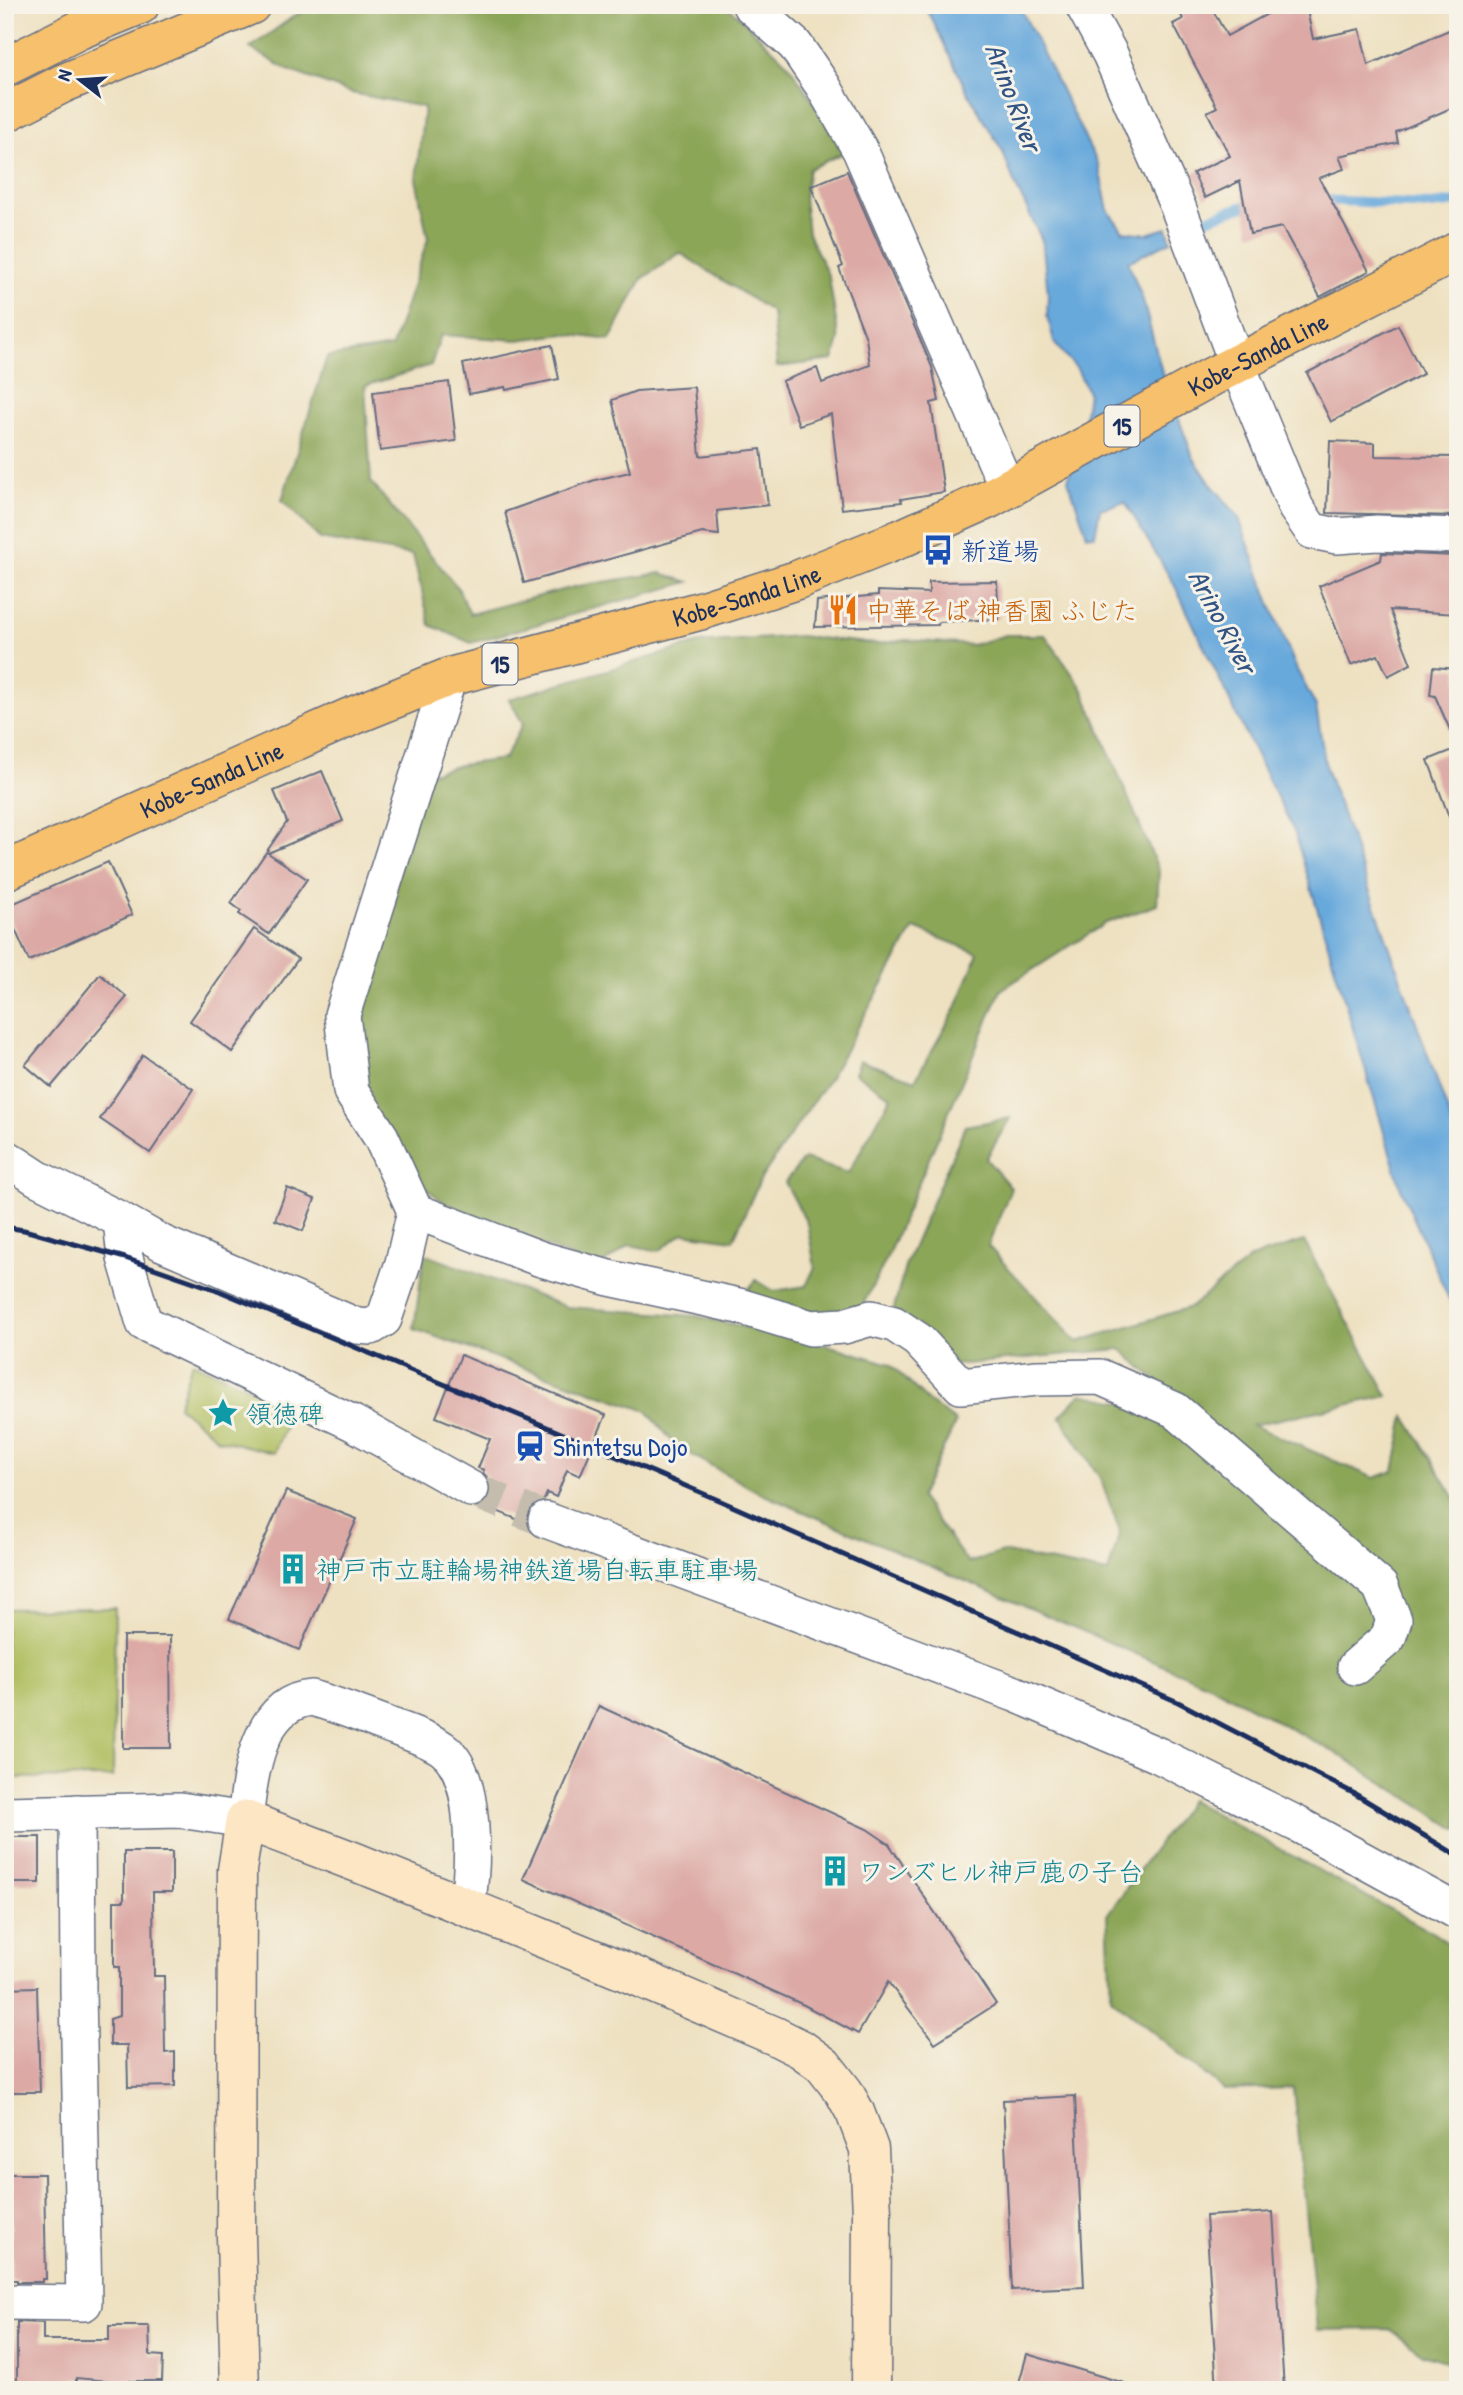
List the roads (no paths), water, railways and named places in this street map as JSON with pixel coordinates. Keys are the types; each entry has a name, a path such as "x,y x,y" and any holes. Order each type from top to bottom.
{"main road":[{"path":"5,67 79,30 140,5"},
{"path":"5,113 64,83 251,5"},
{"name":"Kobe-Sanda Line","path":"5,871 349,717 449,677 703,610 797,579 900,539 989,499 1237,364 1458,251"}],"street":[{"path":"750,5 794,45 823,86 860,150 1007,488"},
{"path":"1083,5 1110,54 1178,207 1237,364 1296,508 1312,531 1337,537 1377,533 1458,536"},
{"path":"5,1157 37,1178 199,1261 357,1326 371,1328 384,1319 403,1263 415,1211 381,1137 351,1091 342,1015 449,677"},
{"path":"415,1211 541,1259 609,1278 739,1306 811,1328 844,1326 871,1318 894,1324 918,1340 961,1386 1037,1378 1100,1377 1175,1410 1380,1586 1394,1620 1388,1638 1355,1667"},
{"path":"121,1220 125,1258 144,1322 354,1423 471,1489"},
{"path":"546,1520 1015,1694 1158,1755 1297,1824 1458,1912"},
{"path":"240,2390 236,2238 237,1870 250,1775 262,1741 278,1713 300,1699 312,1698 399,1729 444,1749 460,1770 467,1788 471,1878 467,1908"},
{"path":"5,1814 180,1810 245,1821 358,1863 626,1972 800,2049 823,2065 844,2092 869,2149 872,2213 871,2390"},
{"path":"5,2302 84,2303 77,1812"}],"water":[{"name":"Arino River","path":"925,5 1019,5 1098,164 1108,210 1123,231 1147,234 1167,228 1171,241 1128,262 1142,297 1163,376 1193,457 1238,516 1297,670 1316,706 1326,768 1458,1140 1458,1320 1401,1189 1294,831 1174,584 1125,502 1100,509 1095,535 1087,535 1068,480 1071,467 1087,451 1085,415 1088,392 1077,369 1055,344 1047,316 1048,294 1042,240 1002,150 969,95"}],"waterway":[{"path":"1319,200 1431,205 1458,202"},
{"path":"1201,221 1255,205"}],"tunnel":[{"path":"471,1489 546,1520"}],"railway":[{"path":"5,1227 125,1258 217,1290 723,1502 1178,1702 1355,1794 1458,1856"}],"place":[{"name":"新道場","path":"938,550"},
{"name":"中華そば 神香園 ふじた","path":"843,610"},
{"name":"領徳碑","path":"223,1413"},
{"name":"Shintetsu Dojo","path":"530,1446"},
{"name":"神戸市立駐輪場神鉄道場自転車駐車場","path":"293,1569"},
{"name":"ワンズヒル神戸鹿の子台","path":"835,1871"}]}
